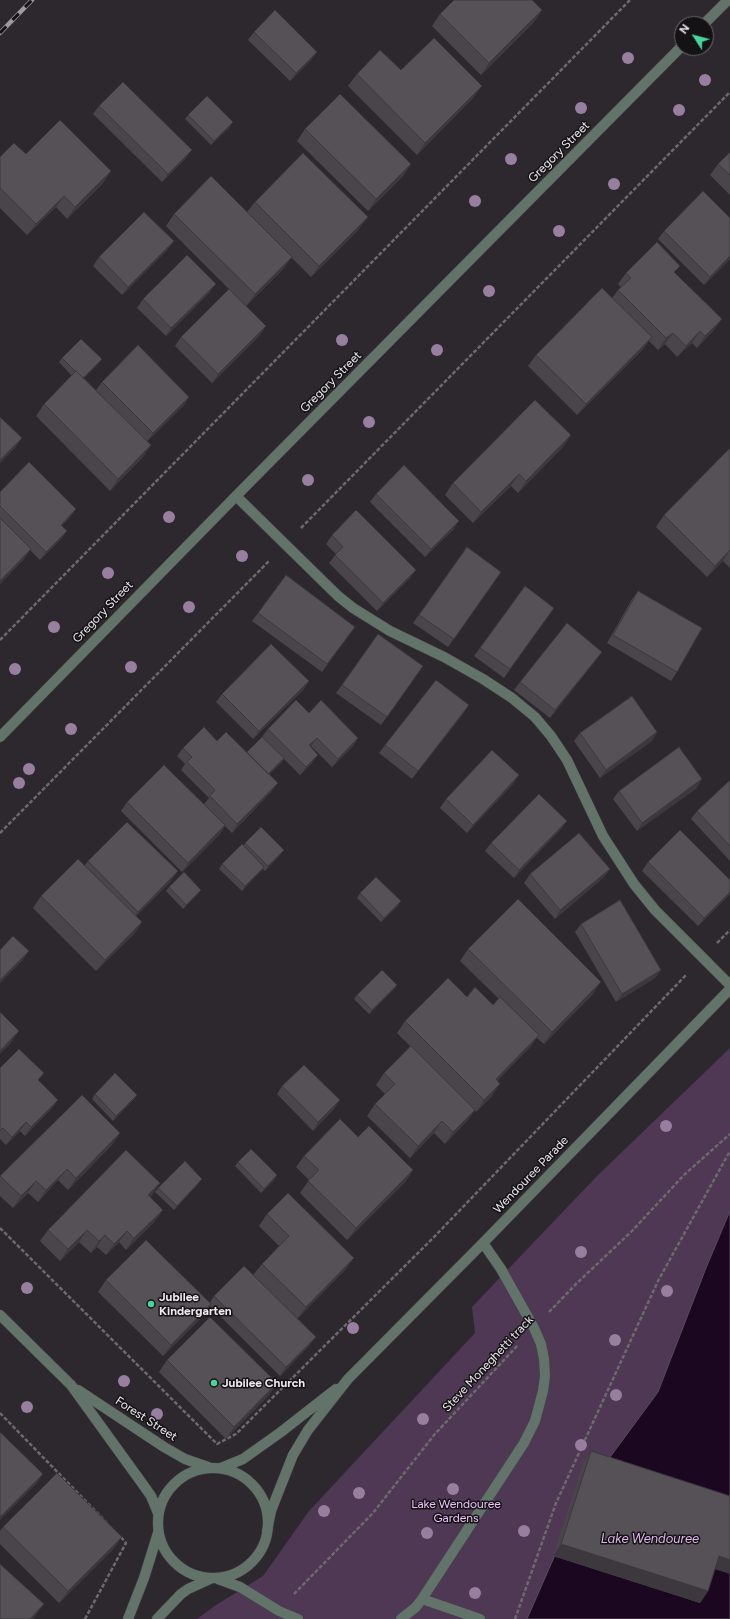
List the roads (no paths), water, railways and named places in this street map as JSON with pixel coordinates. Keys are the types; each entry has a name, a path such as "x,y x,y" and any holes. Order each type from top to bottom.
{"street":[{"path":"712,16 728,0"},
{"name":"Gregory Street","path":"0,737 236,496 674,54"},
{"path":"236,496 338,596 363,615 390,631 483,679 512,698 535,717 551,736 567,760 594,819 617,859 655,910 730,985"},
{"name":"Wendouree Parade","path":"216,1469 243,1459 281,1432 348,1379 484,1243 730,989"},
{"path":"401,1619 407,1615 422,1599 524,1443 535,1421 542,1398 545,1376 541,1344 534,1328 501,1269 484,1243"},
{"name":"Forest Street","path":"0,1315 71,1386 151,1496 158,1513"},
{"name":"Wendouree Parade","path":"268,1531 271,1512 293,1454 308,1430 348,1379"},
{"name":"Forest Street","path":"71,1386 164,1447 185,1459 216,1469"},
{"path":"157,1619 181,1594 188,1589 215,1579 229,1576 243,1570 255,1559 263,1546 268,1531 267,1516 263,1501 257,1491 249,1481 239,1475 228,1470 216,1469 193,1472 180,1479 169,1489 161,1501 158,1513 158,1533 162,1547 170,1560 181,1570 195,1576 215,1579 240,1587 279,1611 298,1619"},
{"path":"128,1619 144,1578 158,1533"},
{"path":"422,1599 480,1619"}],"water":[{"name":"Lake Wendouree","path":"730,1211 730,1619 527,1619 580,1498 658,1392 706,1268"}],"railway":[{"path":"0,33 32,0"}],"place":[{"name":"Jubilee Kindergarten","path":"151,1304"},
{"name":"Jubilee Church","path":"214,1383"}],"park label":[{"name":"Lake Wendouree Gardens","path":"456,1511"}]}
